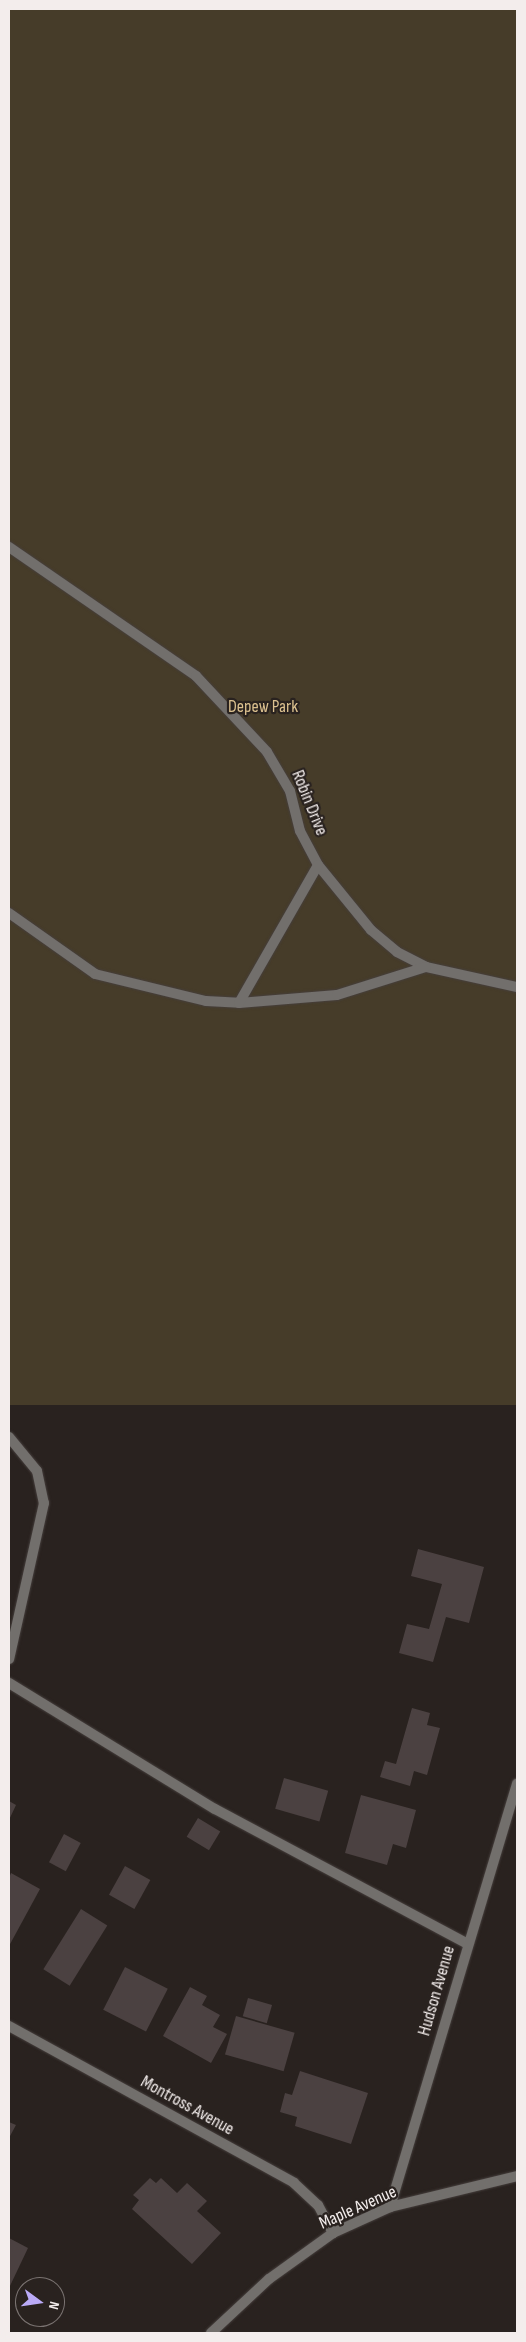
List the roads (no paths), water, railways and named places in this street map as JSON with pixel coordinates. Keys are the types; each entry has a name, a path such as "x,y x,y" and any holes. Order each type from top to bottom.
{"street":[{"name":"Robin Drive","path":"9,547 196,676 267,752 290,791 300,831 318,865 371,930 397,952 426,967 517,987"},
{"path":"239,1003 318,865"},
{"path":"9,913 95,974 206,1001 239,1003 337,995 426,967"},
{"path":"9,1437 38,1471 44,1503 9,1659"},
{"path":"9,1684 214,1809 468,1944"},
{"name":"Hudson Avenue","path":"390,2208 517,1784"},
{"name":"Montross Avenue","path":"9,2026 294,2182 318,2204 332,2233"},
{"name":"Maple Avenue","path":"211,2333 269,2279 332,2233 390,2208 517,2176"}],"park label":[{"name":"Depew Park","path":"263,707"}]}
